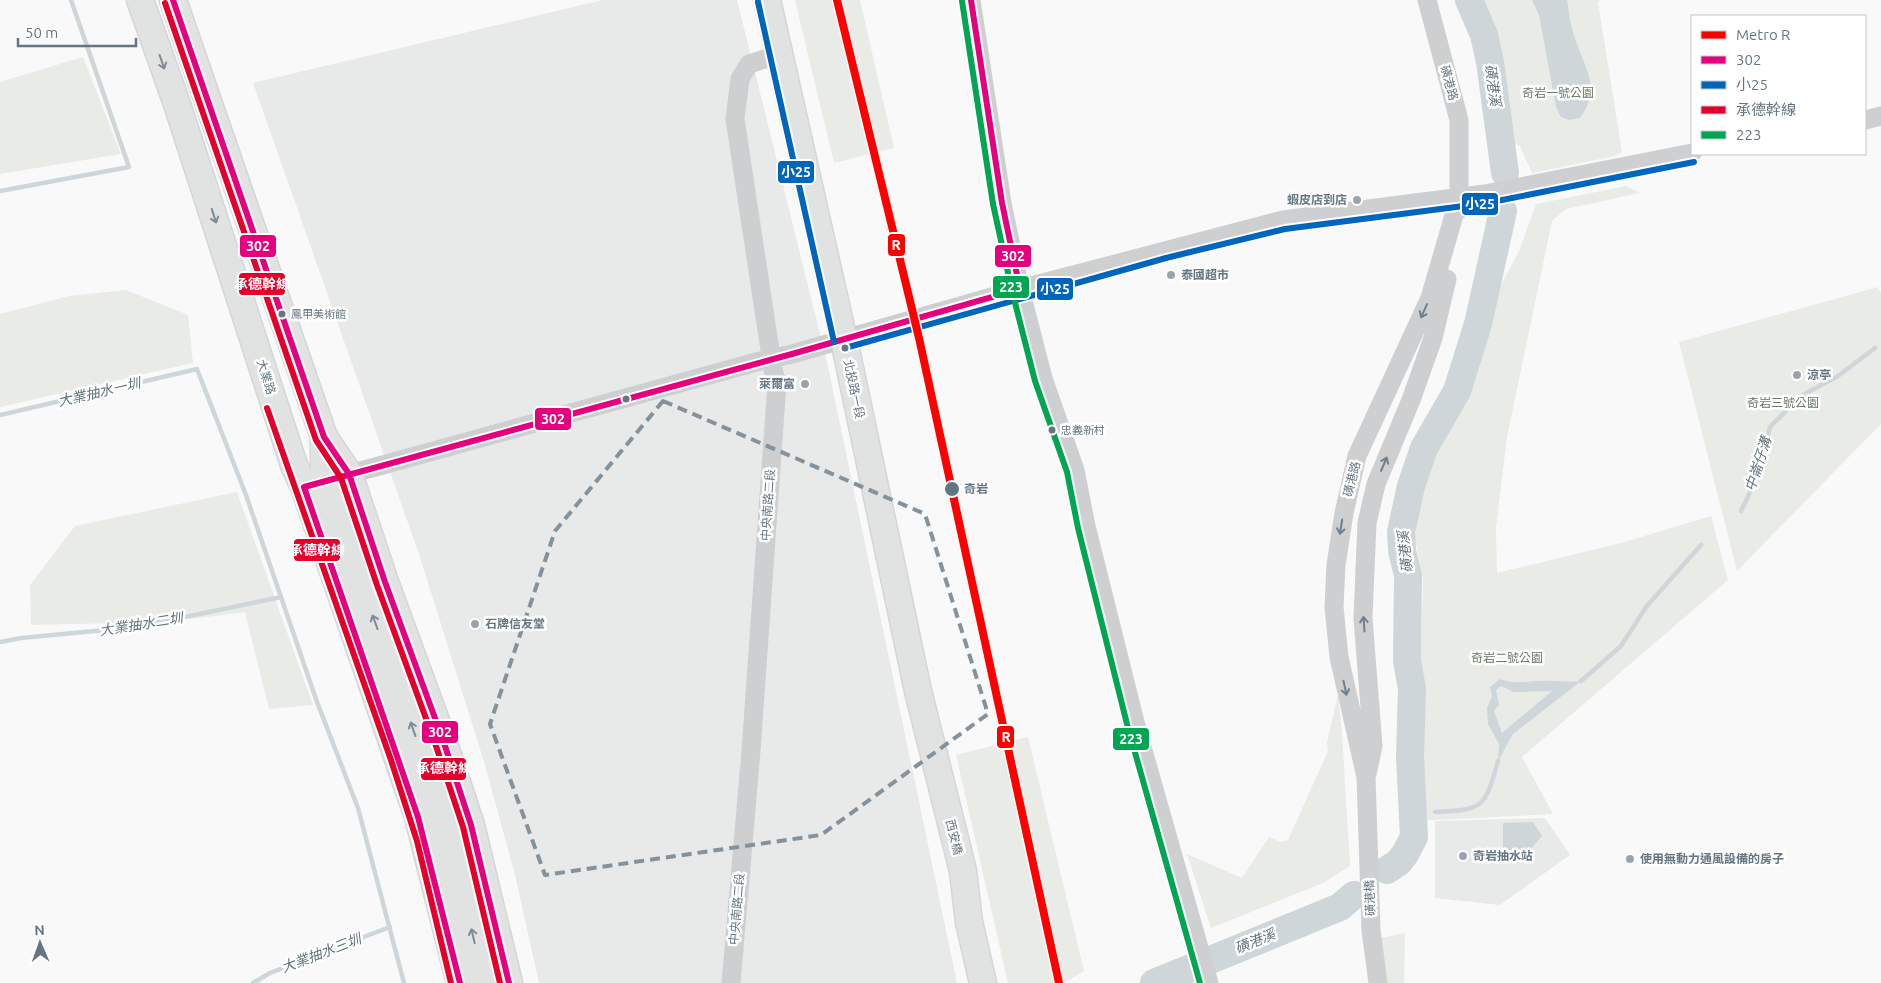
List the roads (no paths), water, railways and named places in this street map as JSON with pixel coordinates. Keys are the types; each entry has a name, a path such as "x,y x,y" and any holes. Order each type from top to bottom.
{"highway":[{"path":"324,438 326,481 434,791 459,879 484,983"}],"main road":[{"name":"大業路","path":"140,0 177,104 294,465 326,481 471,825 508,983"},
{"path":"173,0 324,438"},
{"name":"北投路一段","path":"767,0 843,340 918,691"},
{"name":"大業路","path":"326,481 418,817 460,983"},
{"name":"西安橋","path":"918,691 963,871 969,922 983,983"}],"street":[{"path":"971,0 1002,203 1020,289 1043,378 1075,470 1086,526 1135,722 1208,978"},
{"name":"磺港路","path":"1366,777 1373,746 1363,618 1367,524 1376,484 1411,400 1433,338 1447,282 1460,198 1459,120 1427,0"},
{"name":"中央南路二段","path":"731,983 753,723 777,383 773,370 735,119 740,79 749,64 780,54"},
{"path":"1866,120 1881,116"},
{"path":"326,481 843,340 1020,289 1283,220 1485,194 1691,153"},
{"name":"磺港路","path":"1369,866 1366,777 1339,656 1334,607 1336,565 1344,513 1358,456 1430,298 1460,198"},
{"name":"磺港橋","path":"1369,866 1371,930 1378,983"}],"waterway":[{"path":"0,191 129,167 71,0"},
{"name":"磺港溪","path":"1469,0 1484,35 1490,62 1505,173"},
{"name":"磺港溪","path":"1387,870 1399,862 1414,837 1410,757 1412,689 1407,661 1408,575 1402,551 1401,532 1411,486 1424,448 1457,391 1478,324 1503,211"},
{"name":"中崙仔溝","path":"1741,511 1758,476 1770,427 1801,396 1838,376 1875,348"},
{"name":"大業抽水一圳","path":"0,415 197,369 246,495 317,702 358,808 404,983"},
{"name":"中崙仔溝","path":"1581,681 1621,646 1646,607 1701,545"},
{"name":"大業抽水二圳","path":"0,642 21,638 137,627 281,597"},
{"name":"中崙仔溝","path":"1435,812 1463,810 1480,803 1489,789 1498,761"},
{"name":"磺港溪","path":"1154,983 1340,907 1354,895"},
{"name":"大業抽水三圳","path":"253,983 270,973 390,927"}],"metro line":[{"name":"R","path":"837,0 919,338 1059,983"}],"place":[{"name":"蝦皮店到店","path":"1357,200"},
{"name":"泰國超市","path":"1171,275"},
{"name":"鳳甲美術館","path":"282,314"},
{"name":"涼亭","path":"1797,375"},
{"name":"萊爾富","path":"805,384"},
{"name":"忠義新村","path":"1052,430"},
{"name":"奇岩","path":"952,489"},
{"name":"石牌信友堂","path":"475,624"},
{"name":"奇岩抽水站","path":"1463,856"},
{"name":"使用無動力通風設備的房子","path":"1630,859"}],"park label":[{"name":"奇岩一號公園","path":"1558,93"},
{"name":"奇岩三號公園","path":"1783,403"},
{"name":"奇岩二號公園","path":"1507,658"}]}
